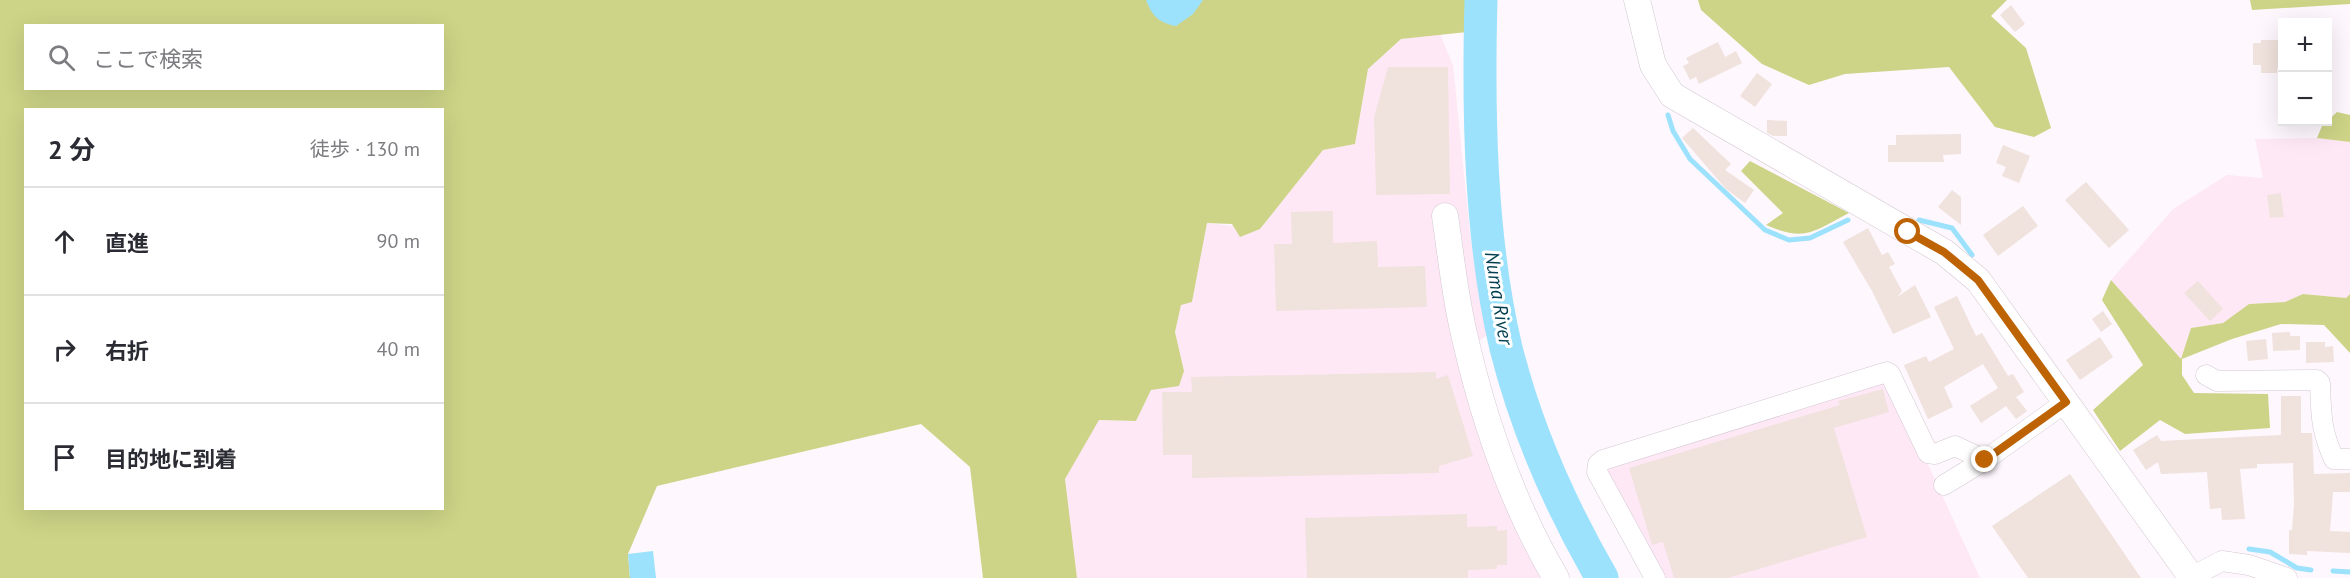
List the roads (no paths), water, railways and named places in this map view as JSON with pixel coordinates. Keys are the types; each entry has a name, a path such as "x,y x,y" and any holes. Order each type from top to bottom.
{"street":[{"path":"1637,0 1653,65 1672,95 1944,252 1978,280 2192,577 2222,561 2249,565 2288,578"},
{"path":"1445,216 1464,337 1485,414 1514,491 1541,552 1556,578"},
{"path":"1655,578 1597,472 1598,464 1603,460 1887,372 1928,453 1935,454 1955,446 1985,460"},
{"path":"2206,375 2217,381 2317,380 2320,383 2321,423 2325,440 2334,459 2350,459"},
{"path":"1944,485 1985,460 2066,402"}],"water":[{"path":"1146,0 1203,0 1193,14 1176,26 1157,18"},
{"path":"653,551 656,578 630,578 628,554"}],"waterway":[{"name":"Numa River","path":"1481,0 1480,86 1483,175 1497,306 1514,378 1534,437 1559,495 1602,578"},
{"path":"1668,115 1673,131 1690,159 1765,230 1789,240 1810,238 1848,220"},
{"path":"1919,220 1952,228 1972,255"},
{"path":"2249,549 2270,552 2297,568 2311,570"},
{"path":"2333,571 2350,572"}]}
